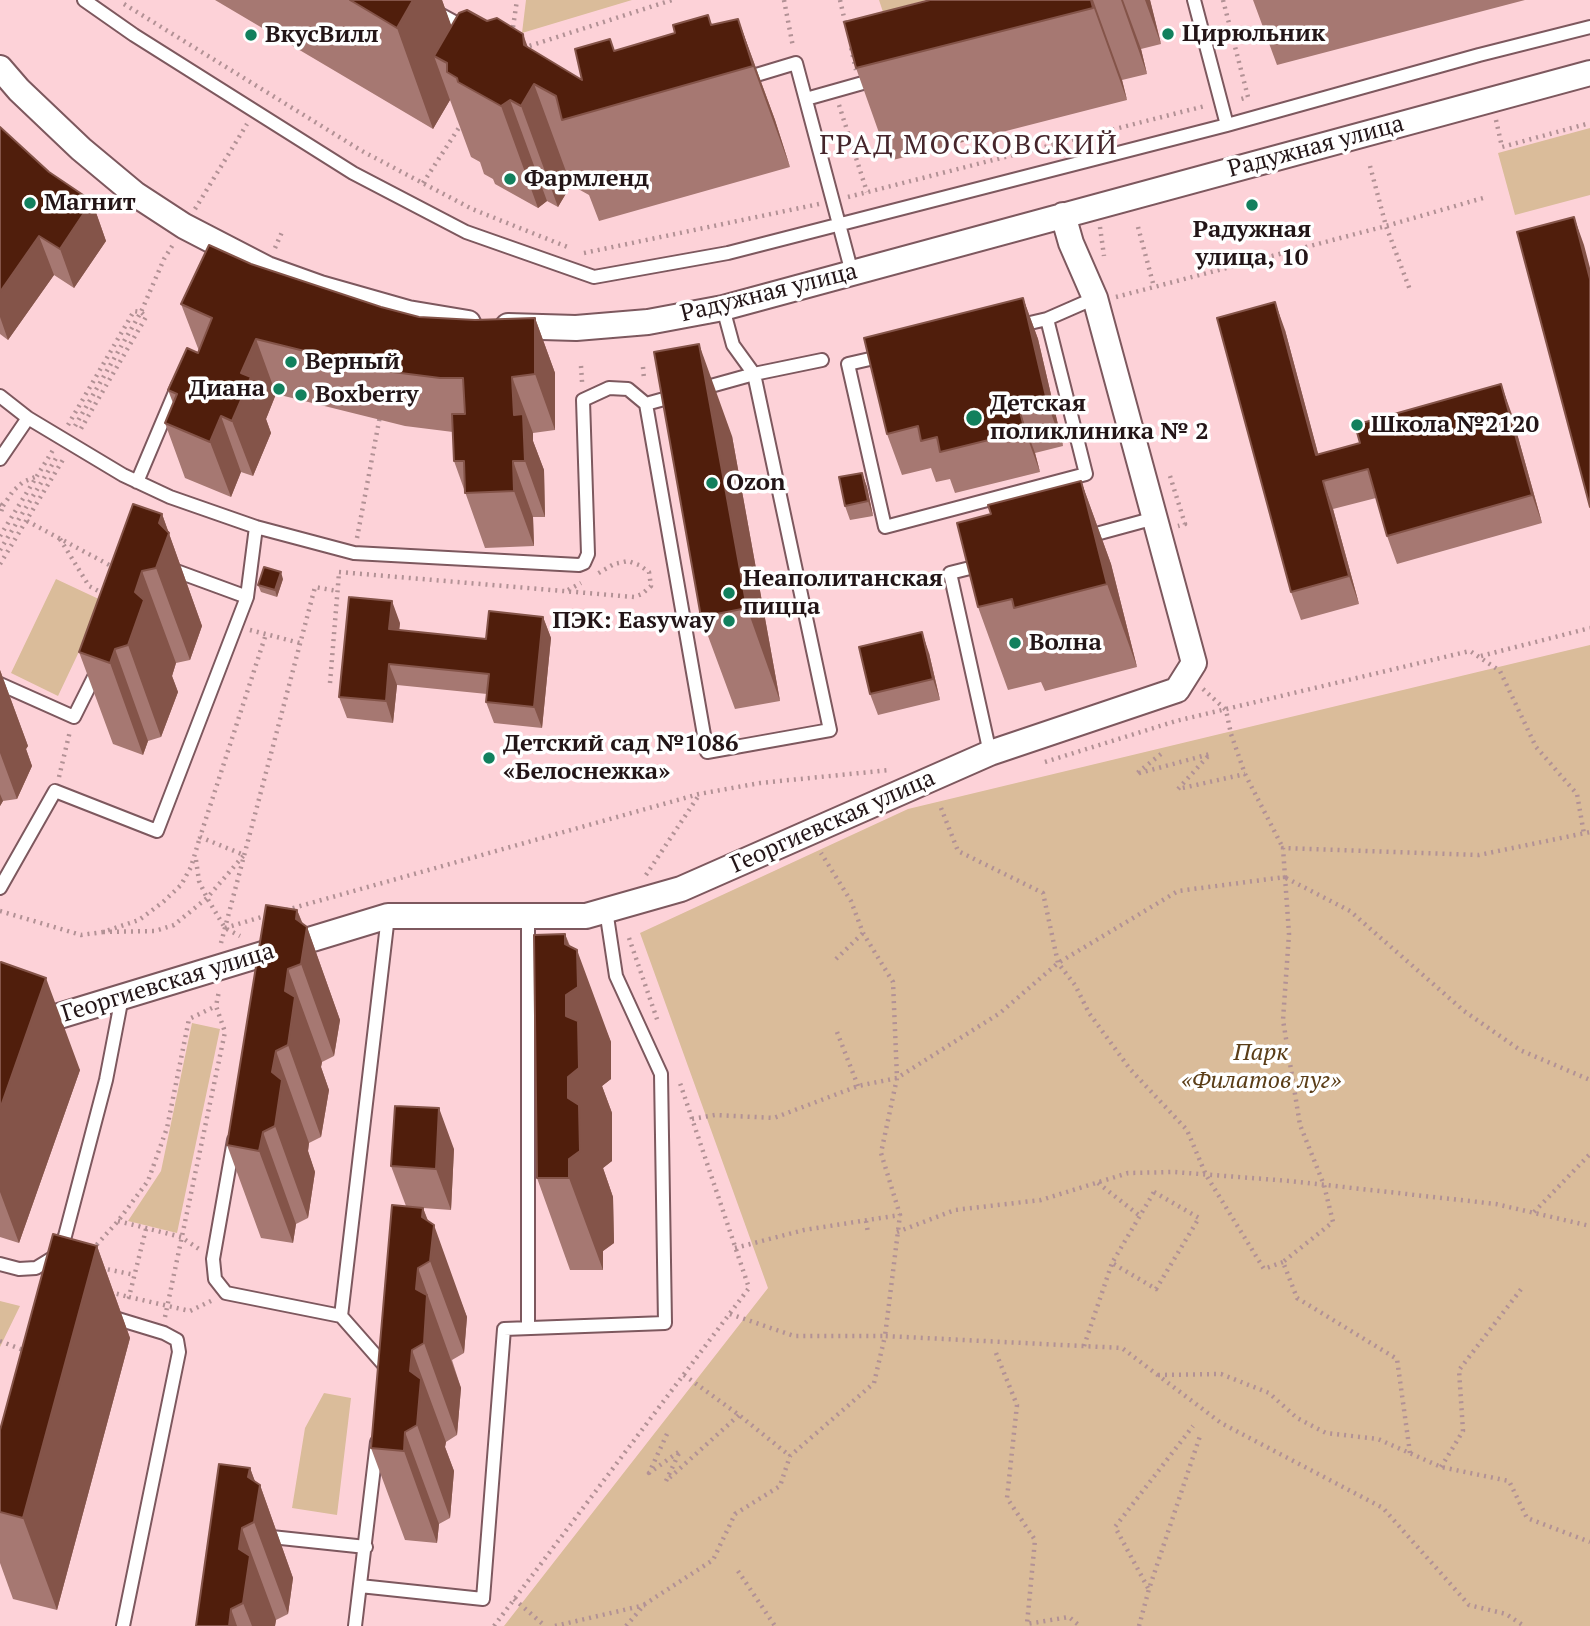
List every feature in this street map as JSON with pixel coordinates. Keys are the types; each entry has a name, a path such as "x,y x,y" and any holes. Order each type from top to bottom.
{"street":[{"name":"Радужная улица","path":"0,68 57,127 135,194 230,258 364,302 408,313 466,323 538,328 648,322 723,308 1590,73"},
{"path":"1063,215 1071,243 1096,298 1194,663 1187,674"},
{"name":"Георгиевская улица","path":"0,1034 219,967 270,958 388,916 586,916 681,889 990,753 1177,690 1187,674"}],"lane":[{"path":"84,0 134,35 354,173 466,232 594,277 729,253 1227,125 1590,27"},
{"path":"414,0 484,39"},
{"path":"1194,0 1227,125"},
{"path":"730,83 796,63 852,273"},
{"path":"806,99 885,77"},
{"path":"1008,328 1048,319 1096,298"},
{"path":"0,396 28,418 137,482 170,497 256,527 347,552 566,564 584,563 588,554 583,400 609,388 628,389 646,404 707,752 830,730 754,374 733,345 723,308"},
{"path":"901,352 848,364 885,527 1086,474 1048,319"},
{"path":"646,404 754,374 822,360"},
{"path":"137,482 183,373"},
{"path":"0,459 28,418"},
{"path":"1078,539 1157,525"},
{"path":"0,888 55,791 157,831 247,597 256,527"},
{"path":"989,563 950,573 990,753"},
{"path":"159,565 247,597"},
{"path":"0,684 74,716 105,656"},
{"path":"360,1586 483,1599 504,1329 665,1323 661,1074 616,976 617,907"},
{"path":"341,1316 388,916"},
{"path":"528,916 528,1327"},
{"path":"0,1264 19,1269 36,1268 54,1257 65,1236 106,1080 122,996"},
{"path":"236,1130 213,1259 215,1279 226,1293 341,1316 385,1366 383,1392"},
{"path":"102,1314 164,1333 177,1340 179,1352 123,1626"},
{"path":"355,1626 378,1431"},
{"path":"244,1534 366,1548"}],"path":[{"path":"117,0 362,151 472,209 586,254 833,201 1081,136 1210,104 1223,104"},
{"path":"511,40 517,0"},
{"path":"522,49 672,0"},
{"path":"784,0 796,63"},
{"path":"840,0 859,85"},
{"path":"1223,0 1248,97"},
{"path":"204,194 265,91"},
{"path":"835,91 867,192"},
{"path":"423,183 466,118"},
{"path":"1495,119 1502,147 1590,123"},
{"path":"1370,166 1386,226 1410,290"},
{"path":"1118,310 1114,297 1483,198"},
{"path":"1138,227 1154,288"},
{"path":"1100,234 1105,259"},
{"path":"141,312 164,259"},
{"path":"1,535 103,377 134,311 141,312 146,317"},
{"path":"330,683 337,591 383,405"},
{"path":"0,550 45,475 63,439"},
{"path":"1157,525 1185,524 1168,471"},
{"path":"0,515 2,505 23,482 37,476 55,475"},
{"path":"27,521 116,568"},
{"path":"0,527 6,554"},
{"path":"59,538 89,586 109,597"},
{"path":"164,1333 166,1306 225,1032 216,1006 225,928 315,587 337,591"},
{"path":"236,626 300,643"},
{"path":"1480,656 1590,628"},
{"path":"103,932 138,919 163,902 181,885 195,855 266,634"},
{"path":"1032,766 1176,721 1470,651 1500,671 1536,747 1577,794 1587,833 1479,855 1283,848"},
{"path":"941,808 958,851 1043,892 1058,963 1075,985 1089,1013 1130,1069 1187,1130 1206,1175 1264,1269 1283,1262 1333,1222 1324,1185 1300,1125 1283,1020 1289,934 1283,848 1245,775 1226,710 1187,674"},
{"path":"55,791 74,716"},
{"path":"1161,754 1136,774 1210,754 1178,789 1245,775"},
{"path":"225,928 699,794 760,783 895,769"},
{"path":"617,907 699,794"},
{"path":"200,837 244,855"},
{"path":"195,855 199,881 225,928 270,958"},
{"path":"0,911 81,935 155,930 174,925 207,898 244,855"},
{"path":"626,1626 645,1604 713,1560 735,1514 780,1486 790,1456 874,1383 886,1336 900,1215 881,1153 897,1078 893,982 863,933 851,901 822,856"},
{"path":"692,1119 715,1115 774,1118 858,1086 897,1078 1000,1013 1058,963 1178,891 1285,877 1350,911 1464,1010 1520,1050 1590,1080"},
{"path":"836,959 863,933"},
{"path":"88,1255 148,1181 167,1128 189,1019 216,1006"},
{"path":"837,1032 858,1086"},
{"path":"1534,1212 1590,1154"},
{"path":"896,1232 955,1210 1041,1199 1128,1173 1174,1172 1496,1203 1590,1226"},
{"path":"1097,1182 1140,1216"},
{"path":"1084,1346 1112,1263 1154,1192 1199,1218 1156,1289 1112,1263"},
{"path":"735,1248 804,1230 900,1215"},
{"path":"118,1221 181,1237 213,1259"},
{"path":"866,1221 867,1233"},
{"path":"129,1297 146,1229"},
{"path":"1283,1262 1297,1298 1397,1359 1410,1453"},
{"path":"94,1266 135,1275"},
{"path":"1441,1466 1463,1431 1459,1370 1522,1288"},
{"path":"103,1290 190,1311 226,1293"},
{"path":"730,1314 794,1336 886,1336 1122,1348 1221,1423 1383,1508 1469,1605 1506,1614 1524,1626"},
{"path":"0,1340 23,1350"},
{"path":"996,1353 1017,1405 1007,1498 1035,1539 1025,1625 1069,1618 1080,1626"},
{"path":"1158,1375 1221,1374 1269,1393 1297,1418 1326,1433 1378,1439 1441,1466 1509,1481 1527,1518 1590,1542"},
{"path":"684,1375 790,1456"},
{"path":"667,1434 649,1473 680,1451 666,1481 739,1415"},
{"path":"1149,1589 1115,1527 1193,1426"},
{"path":"1139,1626 1201,1433"},
{"path":"738,1571 775,1626"},
{"path":"514,1599 545,1626"},
{"path":"555,1626 645,1604"}],"green space":[{"path":"526,0 632,0 522,33"},
{"path":"879,0 926,0 883,12"},
{"path":"1590,128 1590,195 1515,215 1498,153"},
{"path":"56,579 103,601 58,696 11,673"},
{"name":"Парк «Филатов луг»","path":"1590,645 1590,1626 504,1626 768,1288 640,933 908,809"},
{"path":"192,1023 220,1029 177,1233 128,1221 161,1171"},
{"path":"0,1301 20,1306 0,1347"},
{"path":"324,1393 351,1398 337,1515 292,1508 305,1428"}],"building":[{"path":"350,0 413,0 397,28"},
{"path":"930,0 1091,0 1093,8 856,68 844,22"},
{"path":"467,10 487,21 497,18 523,34 524,45 582,80 575,49 610,39 614,51 675,33 673,25 708,15 711,25 738,19 753,66 562,120 556,96 534,84 521,106 510,100 501,106 458,82 457,78 447,72 447,63 434,56 459,13"},
{"path":"0,127 49,172 92,201 60,249 39,236 0,292"},
{"path":"1574,217 1590,279 1590,507 1517,232"},
{"path":"209,245 251,264 419,317 475,320 535,318 535,374 512,377 514,415 523,414 525,461 513,461 514,491 465,493 464,461 454,461 452,414 465,414 463,378 385,371 256,339 241,373 251,377 232,421 221,416 210,442 165,423 177,394 168,390 187,348 198,353 212,318 181,304"},
{"path":"1023,298 1048,405 1020,412 1025,431 940,452 937,437 921,441 918,426 887,434 864,338"},
{"path":"1275,302 1316,455 1360,443 1355,425 1501,384 1532,495 1387,536 1368,469 1323,481 1349,576 1291,592 1217,318"},
{"path":"699,344 747,608 701,617 654,352"},
{"path":"862,473 868,501 845,506 839,477"},
{"path":"1081,481 1107,584 1014,608 1012,599 978,607 957,523 991,514 988,505"},
{"path":"133,504 162,514 159,523 169,533 156,568 142,571 135,592 144,600 128,645 115,649 110,663 79,652"},
{"path":"264,567 281,572 275,590 258,585"},
{"path":"349,597 392,601 389,629 486,639 489,611 543,617 534,707 486,702 489,674 389,664 386,701 339,697"},
{"path":"922,632 933,679 870,694 859,647"},
{"path":"266,905 297,910 296,919 307,927 301,964 288,969 285,991 295,997 288,1045 276,1051 272,1072 282,1080 275,1126 263,1132 259,1151 227,1145"},
{"path":"565,934 565,944 577,950 578,987 566,995 566,1016 578,1021 579,1068 568,1077 568,1098 579,1105 580,1151 569,1159 569,1178 537,1178 534,935"},
{"path":"0,963 46,978 0,1109"},
{"path":"395,1106 439,1108 436,1169 391,1166"},
{"path":"392,1205 423,1208 422,1217 434,1225 430,1261 418,1268 416,1289 427,1295 424,1343 412,1350 410,1371 421,1379 417,1425 405,1432 404,1451 371,1448"},
{"path":"53,1234 97,1246 23,1518 0,1512 0,1430"},
{"path":"219,1464 250,1468 248,1477 260,1485 254,1522 242,1528 239,1549 250,1556 243,1603 231,1609 229,1626 196,1626"}],"place":[{"name":"Цирюльник","path":"1168,34"},
{"name":"ВкусВилл","path":"251,35"},
{"name":"Фармленд","path":"510,179"},
{"name":"Магнит","path":"30,203"},
{"name":"Радужная улица, 10","path":"1252,205"},
{"name":"Верный","path":"291,362"},
{"name":"Диана","path":"279,389"},
{"name":"Boxberry","path":"301,395"},
{"name":"Детская поликлиника № 2","path":"974,418"},
{"name":"Школа №2120","path":"1357,425"},
{"name":"Ozon","path":"712,483"},
{"name":"Неаполитанская пицца","path":"729,593"},
{"name":"ПЭК: Easyway","path":"729,621"},
{"name":"Волна","path":"1015,643"},
{"name":"Детский сад №1086 «Белоснежка»","path":"489,758"}],"district":[{"name":"ГРАД МОСКОВСКИЙ","path":"969,146"}]}
